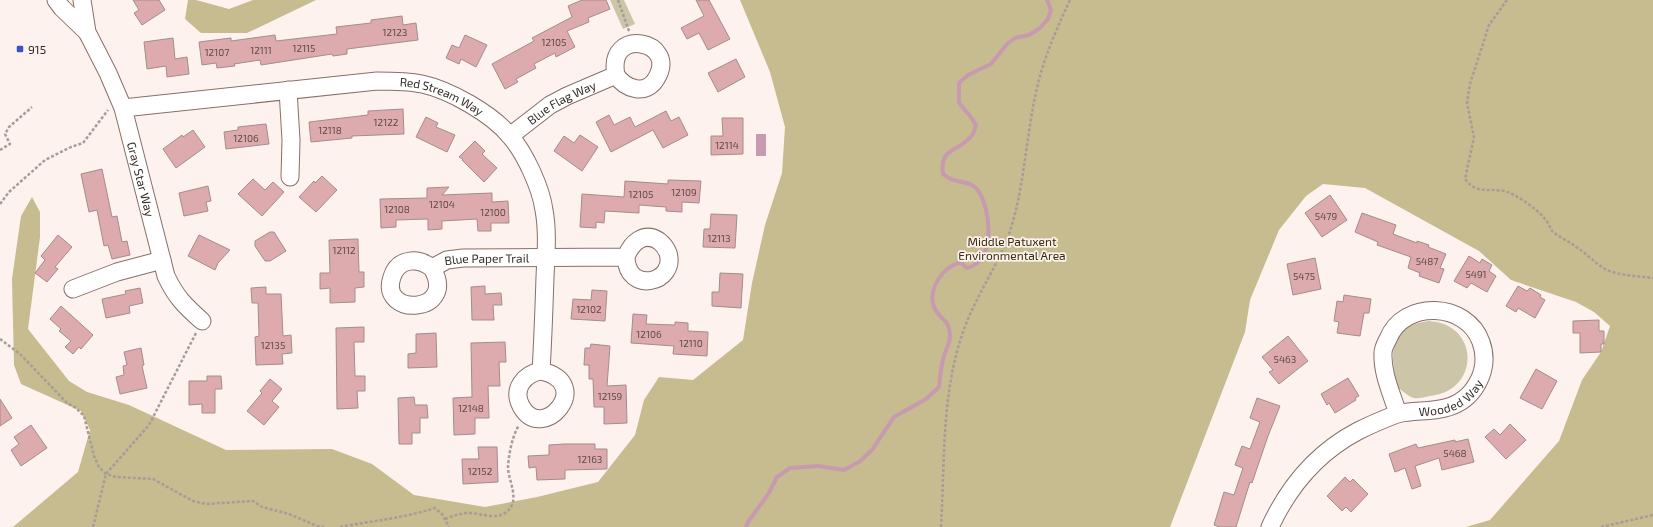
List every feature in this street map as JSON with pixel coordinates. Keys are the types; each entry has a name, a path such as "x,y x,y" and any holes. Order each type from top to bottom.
{"street":[{"name":"Gray Star Way","path":"56,0 62,8 87,32"},
{"name":"Gray Star Way","path":"82,0 87,32 108,73 121,103 166,276 173,292 184,305 202,321"},
{"path":"633,43 642,43 649,45 656,51 661,64 660,73 654,82 648,87 640,89 626,86 616,75 616,59 619,52 626,46 633,43"},
{"name":"Blue Flag Way","path":"510,136 550,105 616,75"},
{"name":"Red Stream Way","path":"121,103 288,90 377,81 397,81 422,84 439,89 473,107 489,118 510,136 527,162 537,185 544,209 547,234 541,371"},
{"path":"288,90 291,140 290,177"},
{"name":"Blue Paper Trail","path":"432,268 447,260 463,258 626,257"},
{"path":"73,288 117,272 162,260"},
{"name":"Wooded Way","path":"1270,527 1289,491 1305,471 1339,442 1359,430 1398,414 1446,408 1458,403 1468,395 1477,384 1483,373 1484,348 1475,331 1460,318 1442,311 1430,310 1419,312 1407,317 1397,324 1390,333 1383,351 1383,361 1385,373 1398,414"},
{"path":"541,371 551,373 558,378 563,384 565,394 563,403 557,412 549,417 540,418 527,413 522,407 518,399 518,389 527,375 541,371"}],"path":[{"path":"618,0 633,43"},
{"path":"941,527 942,466 946,409 956,355 963,330 1010,231 1024,170 1037,88 1055,33 1070,0"},
{"path":"1507,0 1490,25 1470,84 1467,103 1474,137 1465,179 1469,185 1478,190 1505,190 1514,195 1539,213 1546,220 1552,231 1564,240 1576,246 1606,269 1621,274 1653,278"},
{"path":"0,204 9,192 46,160 71,147 83,143 121,103"},
{"path":"0,150 10,144 5,134 9,127 32,107"},
{"path":"93,527 106,474 149,424 202,321"},
{"path":"0,339 20,354 67,403 76,408 84,416 94,456 99,467 106,474 116,477 153,479 193,501 206,504 252,501 262,507 289,514 324,527"},
{"path":"445,519 468,513 496,516 505,513 512,506 513,498 508,468 514,437 527,413"},
{"path":"340,527 387,520 434,508 438,510 449,527"},
{"path":"1601,527 1653,515"}],"shaded area":[{"path":"610,0 624,0 635,24 623,29"},
{"path":"756,134 766,134 766,156 756,156"},
{"path":"1428,321 1445,325 1457,333 1465,344 1468,357 1465,371 1459,382 1447,391 1414,398 1398,388 1395,376 1393,354 1398,336 1415,324"}],"green space":[{"path":"188,0 196,0 229,9 253,0 316,0 247,33 201,33 185,19"},
{"name":"Middle Patuxent Environmental Area","path":"740,0 1653,0 1653,527 1466,527 1490,520 1559,441 1582,380 1601,352 1610,326 1594,312 1576,302 1511,280 1479,251 1365,188 1323,184 1306,196 1279,230 1250,300 1245,332 1170,527 13,527 78,472 90,430 81,411 21,384 14,365 12,279 21,216 32,197 40,212 40,237 28,329 69,381 87,392 129,405 226,450 332,449 372,464 414,495 485,507 537,497 598,482 635,435 644,400 659,377 693,380 743,340 752,283 765,225 782,173 785,127 770,72"}],"building":[{"path":"133,0 159,0 165,10 142,25 134,13 139,10"},
{"path":"582,0 606,0 610,9 588,18 589,22 567,31 575,47 556,57 555,53 534,64 536,68 516,79 518,82 505,89 492,64 534,41 532,38 572,17 568,6"},
{"path":"696,0 709,0 730,39 708,50 699,33 687,39 681,28 704,16"},
{"path":"402,16 403,25 416,23 418,40 347,49 347,54 333,56 332,54 261,65 260,60 234,64 235,66 217,68 216,63 202,65 199,42 231,38 231,41 275,35 276,41 337,34 336,27 371,23 371,20"},
{"path":"465,35 487,45 476,67 461,59 459,64 446,58 452,45 459,48"},
{"path":"173,38 175,59 187,57 189,74 167,77 166,66 147,69 144,42"},
{"path":"736,59 745,77 718,92 708,73"},
{"path":"403,109 404,134 352,136 352,138 311,142 309,122 368,115 368,111"},
{"path":"666,111 671,121 679,117 688,135 663,148 653,130 611,152 596,122 609,115 614,125 630,117 635,127"},
{"path":"426,117 438,123 436,127 455,135 447,152 416,137"},
{"path":"722,118 743,118 743,154 711,155 711,136 723,136"},
{"path":"266,124 269,144 226,149 224,132 238,130 238,127"},
{"path":"193,130 205,147 176,168 163,149 182,135 183,137"},
{"path":"580,135 598,147 582,171 554,151 564,136 574,143"},
{"path":"475,141 485,151 482,154 497,168 484,182 462,160 463,159 459,157"},
{"path":"102,169 112,217 117,216 122,242 127,241 130,255 112,259 108,245 104,246 97,210 89,212 81,174"},
{"path":"322,176 337,190 316,212 299,197 314,181 315,183"},
{"path":"253,179 265,190 273,182 284,192 262,216 238,194"},
{"path":"668,180 701,181 699,203 682,202 682,212 666,211 666,207 639,205 639,213 605,211 604,223 596,222 596,228 580,227 582,194 624,197 625,181 668,184"},
{"path":"208,186 211,201 206,202 208,211 184,216 179,193"},
{"path":"449,187 442,195 492,193 492,202 508,201 509,223 491,223 491,231 478,231 477,219 442,221 442,229 428,230 428,219 396,220 396,227 381,228 380,199 427,198 427,188"},
{"path":"1330,195 1347,220 1322,237 1305,213"},
{"path":"1362,213 1396,225 1393,234 1417,243 1417,241 1429,245 1428,247 1446,254 1440,268 1444,269 1439,283 1419,276 1420,273 1408,268 1411,257 1377,245 1378,242 1355,232"},
{"path":"711,214 737,215 735,248 703,247 704,229 710,229"},
{"path":"270,232 274,232 286,251 270,261 265,261 255,246 255,241"},
{"path":"58,235 72,247 55,267 58,269 47,282 35,273 45,260 41,256"},
{"path":"199,235 230,250 218,263 215,270 188,256"},
{"path":"358,239 359,272 364,272 364,287 355,288 355,302 330,303 330,288 320,289 320,273 330,273 329,240"},
{"path":"1469,256 1480,263 1482,259 1492,265 1489,271 1496,276 1487,292 1471,283 1467,288 1454,281"},
{"path":"1315,258 1321,289 1293,295 1287,264"},
{"path":"720,273 743,274 741,308 712,306 712,292 719,292"},
{"path":"485,286 485,294 501,293 502,305 493,305 494,320 472,320 471,287"},
{"path":"1518,286 1527,291 1530,288 1541,295 1540,297 1545,300 1535,318 1518,308 1516,312 1506,306"},
{"path":"266,287 266,294 281,294 283,336 291,335 292,353 282,354 283,364 256,365 255,337 259,336 258,303 252,303 251,288"},
{"path":"140,288 143,303 129,306 130,313 106,318 102,299 126,294 125,291"},
{"path":"592,290 607,291 605,321 571,319 573,299 591,300"},
{"path":"1344,295 1371,299 1369,313 1364,313 1360,336 1337,333 1339,322 1334,321 1337,301 1343,302"},
{"path":"61,306 93,335 81,349 79,347 73,354 65,347 71,341 59,331 61,329 50,319"},
{"path":"633,314 647,315 646,324 675,325 675,322 688,323 688,331 708,332 707,356 673,354 674,346 631,343"},
{"path":"1599,320 1599,331 1604,331 1604,344 1601,344 1601,352 1580,353 1580,333 1573,333 1573,321"},
{"path":"364,327 364,342 354,342 355,376 365,376 365,391 357,391 358,408 337,409 336,328"},
{"path":"436,333 437,367 408,368 408,354 416,353 416,334"},
{"path":"1288,336 1308,361 1279,384 1269,372 1273,370 1262,357"},
{"path":"505,342 506,362 499,362 500,386 488,386 489,418 475,418 475,434 454,435 453,398 472,397 471,343"},
{"path":"591,344 610,346 607,386 626,385 627,423 604,424 604,407 594,407 593,379 589,379 589,365 584,365 585,348 590,348"},
{"path":"141,348 144,365 142,366 147,388 120,394 116,377 124,375 123,366 127,365 124,352"},
{"path":"1536,369 1557,381 1542,409 1520,398"},
{"path":"207,376 221,376 222,389 215,389 215,413 202,413 202,404 189,405 189,381 207,381"},
{"path":"1348,378 1359,396 1355,398 1356,400 1335,413 1329,403 1327,405 1321,394"},
{"path":"270,379 282,389 272,401 279,407 264,425 247,411 262,393 260,391"},
{"path":"414,397 415,405 427,405 428,418 420,418 420,433 412,433 412,444 399,444 398,398"},
{"path":"1257,398 1280,406 1252,483 1250,482 1236,527 1220,527 1214,525 1224,492 1234,495 1243,468 1235,465 1242,446 1250,449 1260,422 1250,418"},
{"path":"0,399 12,418 0,426"},
{"path":"1510,424 1526,440 1506,459 1485,437 1494,429 1500,435"},
{"path":"31,425 47,448 21,466 11,450 19,444 14,437"},
{"path":"1468,439 1474,462 1442,470 1439,458 1415,466 1421,486 1412,489 1405,468 1395,472 1389,454 1416,444 1418,448 1455,440 1455,442"},
{"path":"595,444 595,449 607,449 607,469 565,470 565,479 537,480 536,467 529,468 528,456 549,455 549,445"},
{"path":"478,447 497,447 498,482 463,484 462,459 479,459"},
{"path":"1345,477 1350,482 1353,479 1368,494 1351,512 1346,507 1342,511 1327,496"}],"waterway":[{"path":"746,527 769,493 777,477 790,468 818,466 844,470 859,462 872,450 894,417 926,399 939,387 942,364 950,336 948,325 934,307 932,300 935,286 943,273 955,264 961,263 967,268 977,264 983,256 987,245 988,233 986,208 977,189 968,183 954,180 943,174 944,158 952,150 968,140 973,134 976,125 959,103 959,83 968,75 991,64 1007,44 1015,38 1029,35 1040,28 1048,19 1051,10 1047,0"}],"place":[{"name":"915","path":"20,49"}]}
